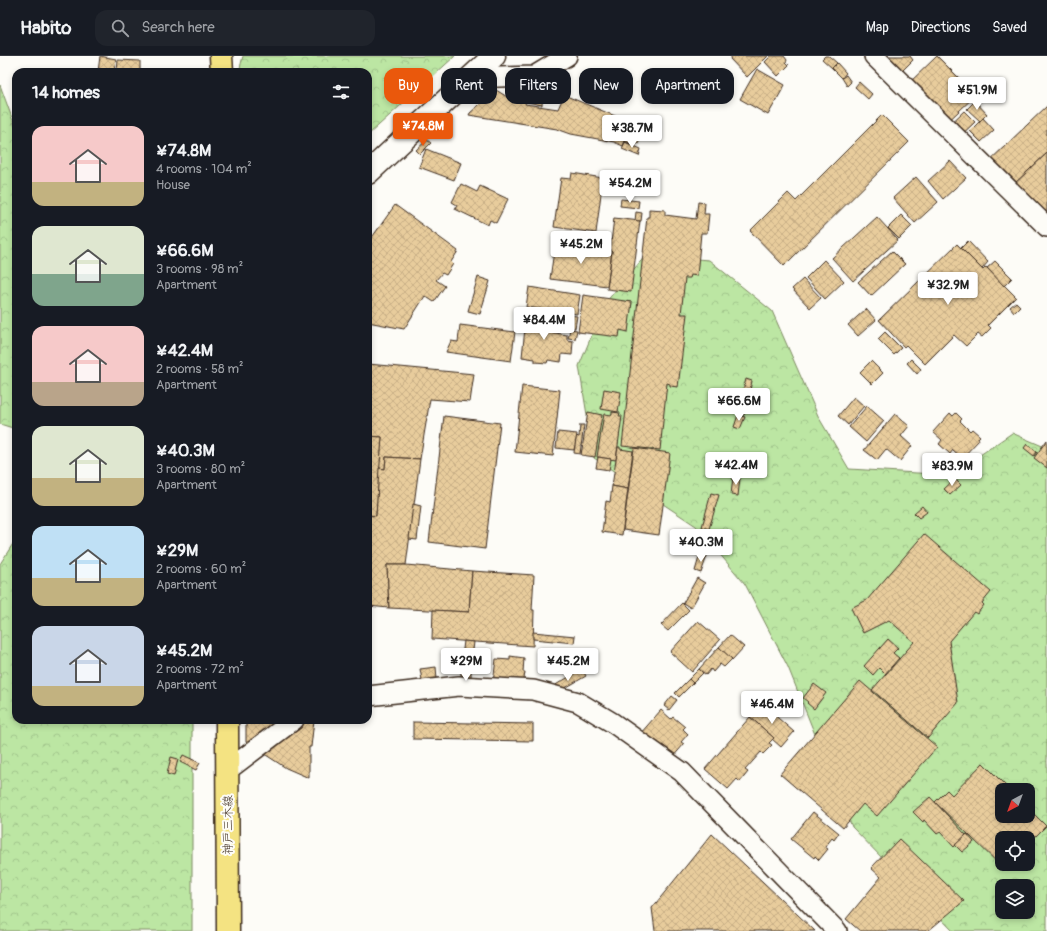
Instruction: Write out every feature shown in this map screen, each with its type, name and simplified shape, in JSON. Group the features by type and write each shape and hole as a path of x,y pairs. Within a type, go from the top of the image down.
{"main road":[{"path":"221,56 222,68"},
{"name":"神戸三木線","path":"227,724 228,931"}],"street":[{"path":"481,68 494,56"},
{"path":"497,77 534,76 567,56"},
{"path":"874,56 1047,227"},
{"path":"372,169 443,104"},
{"path":"372,696 459,686 533,690 578,702 613,722 682,772 837,931"},
{"path":"228,770 289,724"}],"green space":[{"path":"243,56 455,56 433,76 433,68 384,68 384,104 402,104 372,131 372,68 240,68"},
{"path":"0,85 12,118 12,428 0,424"},
{"path":"646,255 709,260 772,311 819,418 849,469 951,475 1012,433 1047,448 1047,931 953,931 852,827 788,667 745,584 696,526 594,458 579,366 605,303"},
{"path":"12,545 12,724 192,724 192,931 0,931 0,564"}],"building":[{"path":"100,56 116,59 115,68 98,68"},
{"path":"732,56 768,56 747,77 730,59"},
{"path":"771,56 784,56 789,65 778,76 765,62"},
{"path":"825,56 829,56 837,63 832,68 822,59"},
{"path":"872,56 910,56 913,60 894,79"},
{"path":"937,56 976,95 942,127 906,86"},
{"path":"118,60 140,61 140,68 117,68"},
{"path":"837,63 846,73 842,78 832,68"},
{"path":"757,69 785,85 768,115 740,99"},
{"path":"846,75 851,82 847,86 842,78"},
{"path":"859,82 872,94 868,99 855,87"},
{"path":"497,91 505,96 505,104 525,104 558,109 560,104 571,104 571,98 579,101 579,104 586,104 632,123 623,146 614,142 571,134 557,129 469,115 480,104 497,104"},
{"path":"975,101 987,114 980,121 967,109"},
{"path":"1047,106 1047,153 1010,188 986,164"},
{"path":"964,111 975,122 955,141 944,130"},
{"path":"882,115 909,142 784,266 750,231 788,193 796,201"},
{"path":"983,118 994,130 981,142 970,131"},
{"path":"630,127 643,132 638,144 633,142 632,144 624,141"},
{"path":"427,140 431,143 420,154 416,150"},
{"path":"625,142 641,149 639,156 622,149"},
{"path":"426,149 461,163 454,180 419,167"},
{"path":"1047,153 1047,227 1010,188"},
{"path":"950,161 966,178 943,199 928,181"},
{"path":"572,173 603,178 596,233 554,227 561,178 571,179"},
{"path":"916,177 938,202 915,223 893,198"},
{"path":"461,184 477,192 480,186 508,199 496,223 490,220 488,225 455,209 457,205 452,202"},
{"path":"621,199 639,201 638,208 620,206"},
{"path":"698,202 705,203 704,214 709,214 707,233 701,233 697,276 691,275 690,278 685,278 681,314 687,314 678,387 670,386 670,384 667,383 660,450 622,446 649,209 665,210 665,215 696,219"},
{"path":"395,205 458,251 451,262 453,264 446,275 442,273 436,280 445,286 434,302 425,296 404,329 372,323 372,237"},
{"path":"636,212 642,213 641,221 635,221"},
{"path":"901,215 912,226 899,239 888,228"},
{"path":"877,217 898,240 853,281 832,258"},
{"path":"614,218 640,221 631,292 607,289 612,251 610,251"},
{"path":"968,241 988,262 982,269 961,248"},
{"path":"555,244 612,251 607,286 550,279"},
{"path":"957,244 983,270 986,267 1016,297 988,325 991,328 982,337 978,334 966,346 954,335 925,364 906,345 904,347 879,320"},
{"path":"892,251 905,264 871,296 858,282"},
{"path":"824,260 844,281 825,299 806,278"},
{"path":"995,261 1012,278 1004,286 987,268"},
{"path":"478,277 490,281 480,314 468,311"},
{"path":"803,279 821,298 810,308 792,289"},
{"path":"529,287 580,295 577,314 526,307"},
{"path":"583,295 632,302 628,332 620,330 619,337 578,332"},
{"path":"1016,302 1020,306 1014,312 1010,307"},
{"path":"527,309 545,312 545,318 541,318 539,330 567,335 567,340 573,341 572,355 562,354 561,362 548,360 547,363 535,362 535,359 522,357"},
{"path":"866,309 876,320 858,336 848,325"},
{"path":"567,315 577,316 575,328 565,327"},
{"path":"460,325 515,332 511,361 446,352 451,341 458,342"},
{"path":"570,329 577,330 575,339 568,338"},
{"path":"885,332 901,348 894,355 878,339"},
{"path":"911,359 921,369 917,374 907,363"},
{"path":"871,361 883,373 872,384 860,372"},
{"path":"372,364 474,374 470,402 430,399 420,459 386,457 385,469 379,468 382,437 372,436"},
{"path":"746,379 752,381 744,415 737,414"},
{"path":"522,386 560,390 553,456 515,452"},
{"path":"604,389 621,392 618,412 601,409"},
{"path":"854,397 864,406 848,425 838,416"},
{"path":"867,406 884,421 866,442 849,427"},
{"path":"588,412 602,415 595,457 581,455"},
{"path":"612,412 620,413 619,416 622,416 616,460 597,457 604,414 612,415"},
{"path":"950,413 953,416 956,413 962,419 960,421 970,431 972,429 980,436 978,438 979,440 962,458 953,450 950,454 939,444 942,440 933,432"},
{"path":"895,414 909,426 901,436 912,446 900,461 886,449 877,460 864,450"},
{"path":"738,415 745,417 740,429 734,427"},
{"path":"444,416 500,423 485,549 429,542"},
{"path":"580,425 584,425 580,454 574,453 576,436 579,437"},
{"path":"558,432 577,434 574,450 556,448"},
{"path":"372,436 382,437 376,516 372,516"},
{"path":"1047,440 1047,468 1034,458"},
{"path":"1027,444 1037,452 1034,456 1024,448"},
{"path":"618,447 620,447 620,449 633,451 628,489 612,486"},
{"path":"634,448 670,453 659,535 623,530"},
{"path":"386,457 420,459 406,565 387,565 389,608 372,606 372,516 376,516 379,468 385,469"},
{"path":"598,457 611,459 609,470 596,468"},
{"path":"733,477 740,478 738,496 731,495"},
{"path":"955,479 961,485 950,495 944,489"},
{"path":"612,486 628,489 622,535 602,532 606,501 610,502"},
{"path":"711,493 719,495 709,529 702,527"},
{"path":"413,504 421,506 417,540 409,539"},
{"path":"922,506 927,512 919,518 914,513"},
{"path":"924,534 991,592 982,603 984,605 977,614 974,612 949,641 958,703 928,738 872,690 914,642 889,620 863,633 851,608 867,600"},
{"path":"700,554 707,556 701,573 695,571"},
{"path":"387,565 406,565 472,571 469,612 389,608"},
{"path":"472,571 534,575 532,610 534,610 533,646 432,639 433,610 469,612"},
{"path":"697,578 705,583 691,608 683,603"},
{"path":"682,603 689,610 668,631 661,625"},
{"path":"698,621 720,640 692,672 670,652"},
{"path":"533,632 575,636 574,643 533,639"},
{"path":"730,635 744,647 732,660 719,647"},
{"path":"888,639 898,648 893,653 899,658 885,674 879,668 873,675 864,666"},
{"path":"464,641 474,642 471,666 461,665"},
{"path":"719,647 732,659 724,667 720,664 713,672 711,669 706,675 699,669"},
{"path":"510,656 524,658 523,672 525,672 523,686 493,683 496,659 510,660"},
{"path":"575,659 578,664 569,669 567,664"},
{"path":"436,667 437,679 422,680 420,669"},
{"path":"461,667 471,667 471,696 461,696"},
{"path":"582,669 586,676 553,695 549,689"},
{"path":"699,669 703,673 693,683 689,679"},
{"path":"689,679 693,683 679,697 675,693"},
{"path":"860,681 937,747 877,816 863,804 843,828 780,774"},
{"path":"814,684 826,693 814,709 803,698"},
{"path":"672,696 677,700 669,710 664,706"},
{"path":"762,704 794,732 781,747 772,739 774,738 750,717"},
{"path":"661,710 671,719 673,717 685,727 683,729 688,734 681,742 684,744 672,758 640,734"},
{"path":"750,717 774,738 769,743 772,745 763,754 761,752 745,770 748,772 740,782 737,779 728,789 705,769"},
{"path":"413,722 533,724 533,741 413,739"},
{"path":"246,724 314,724 311,747 309,747 309,778 286,768 246,742"},
{"path":"183,755 200,763 196,770 180,762"},
{"path":"171,757 178,759 174,776 167,774"},
{"path":"983,763 1003,783 995,783 995,823 1035,823 1035,815 1046,826 1035,837 1035,831 995,831 995,860 935,802 947,790 952,795"},
{"path":"930,797 966,835 954,847 940,832 937,834 924,820 923,822 913,812"},
{"path":"813,812 839,833 834,840 832,838 825,847 828,849 819,860 815,856 814,858 791,839"},
{"path":"712,834 815,931 655,931 652,908"},
{"path":"967,834 974,842 962,852 955,845"},
{"path":"899,839 964,901 928,931 860,931 846,919 881,877 871,868"}]}
